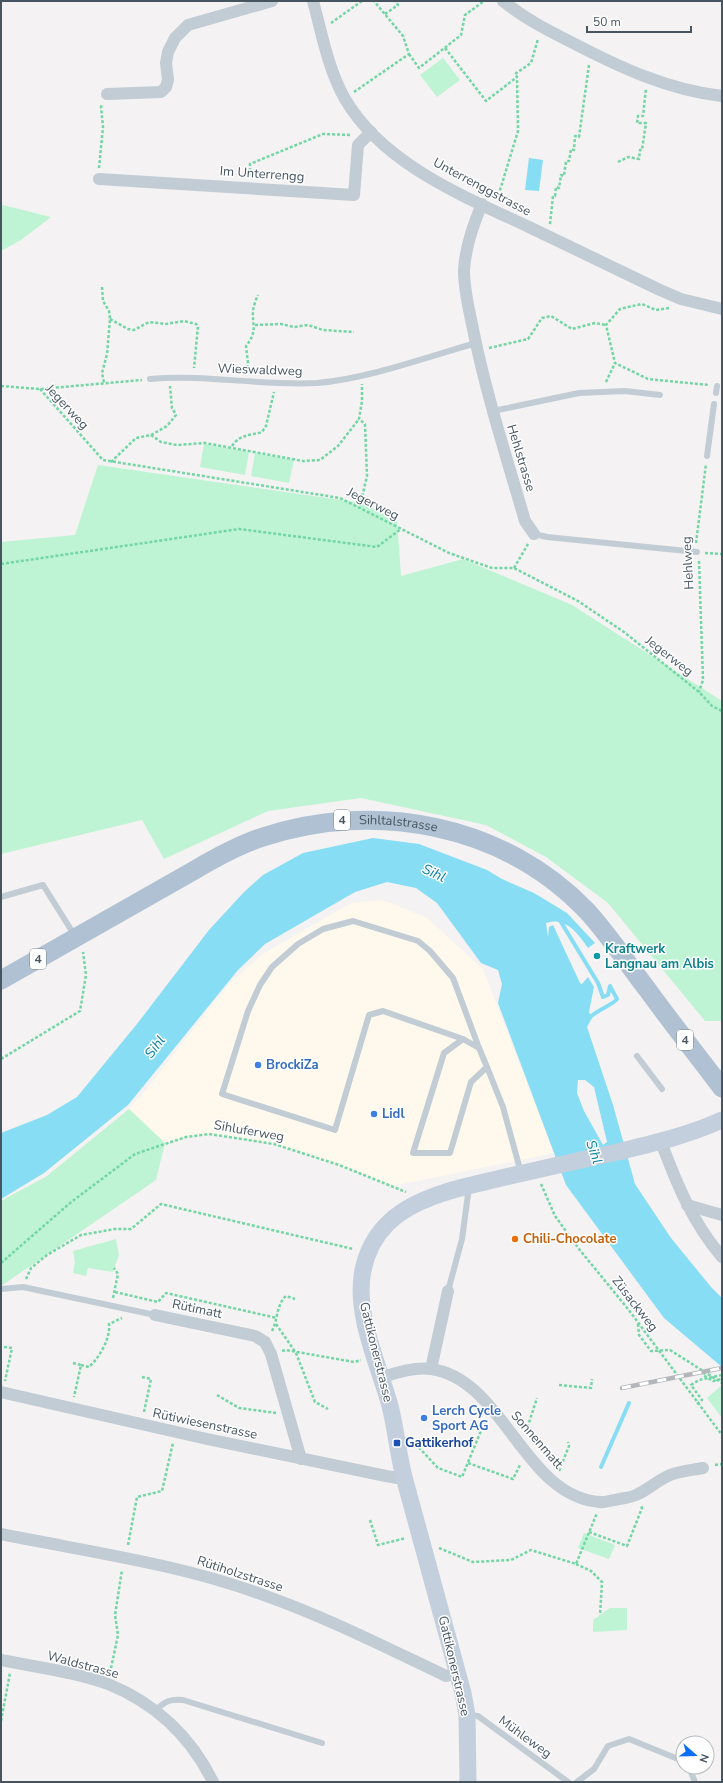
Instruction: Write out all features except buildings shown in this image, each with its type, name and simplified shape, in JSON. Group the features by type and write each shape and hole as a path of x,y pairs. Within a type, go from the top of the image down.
{"main road":[{"name":"Sihltalstrasse","path":"1,980 79,943 223,854 264,837 302,826 357,819 397,821 434,827 464,835 507,853 543,875 575,900 608,937 722,1088"},
{"name":"Gattikonerstrasse","path":"468,1782 467,1715 458,1673 404,1476 390,1406 380,1378 364,1312 361,1292 363,1271 368,1253 376,1236 389,1222 418,1203 431,1197 469,1186 521,1174 541,1175 644,1145 662,1142 722,1120"}],"street":[{"path":"107,94 161,92 166,87 168,80 166,62 168,52 175,38 188,25 272,1"},
{"name":"Unterrenggstrasse","path":"313,1 331,69 345,98 371,132 394,153 415,167 482,204 660,290 681,298 722,309"},
{"path":"503,1 519,14 544,28 594,54 650,79 685,90 722,96"},
{"path":"361,142 371,132"},
{"name":"Im Unterrengg","path":"99,179 354,194 358,145 361,142"},
{"name":"Hehlstrasse","path":"482,204 472,231 464,270 465,290 493,411 525,521 534,534"},
{"path":"662,1142 687,1205 706,1238 722,1257"},
{"path":"687,1205 722,1215"},
{"path":"431,1370 448,1291"},
{"name":"Rütimatt","path":"155,1315 255,1336 265,1342"},
{"path":"265,1342 271,1354 301,1459"},
{"name":"Sonnenmatt","path":"380,1378 401,1372 431,1370 453,1376 465,1382 488,1403 520,1447 554,1482 578,1497 601,1502 635,1496 670,1475 703,1468"},
{"name":"Rütiwiesenstrasse","path":"3,1387 301,1459 397,1478 404,1476"},
{"name":"Rütiholzstrasse","path":"1,1534 185,1572 265,1595 349,1630 446,1676 458,1673"},
{"name":"Waldstrasse","path":"7,1661 107,1684 133,1696 156,1710 172,1724 190,1744 213,1782"}],"lane":[{"name":"Wieswaldweg","path":"150,379 170,378 276,384 319,382 360,376 477,347"},
{"path":"493,411 580,393 625,391 660,395"},
{"path":"707,456 714,404"},
{"path":"534,534 547,537 697,552"},
{"path":"1,897 43,885 79,943"},
{"path":"479,1048 462,1039 383,1011 369,1015 335,1130 222,1094 248,1011 260,985 272,967 298,944 323,929 353,921 418,941 453,978 503,1108 521,1174"},
{"path":"462,1039 444,1053 414,1153 450,1152 472,1082 487,1067"},
{"path":"637,1056 662,1089"},
{"path":"448,1291 462,1239 469,1186"},
{"name":"Rütimatt","path":"1,1289 23,1287 111,1307 155,1315"},
{"path":"156,1710 164,1702 173,1699 183,1700 322,1743"},
{"name":"Mühleweg","path":"467,1715 478,1716 568,1782"},
{"path":"577,1782 594,1768 608,1746 629,1739 675,1758"}],"path":[{"path":"321,30 362,1"},
{"path":"374,1 403,36 409,54 419,68 461,35 465,15 484,1"},
{"path":"385,14 398,5 395,1"},
{"path":"494,210 518,131 517,77 515,74 531,63 536,43 544,28"},
{"path":"445,48 486,102 517,77"},
{"path":"345,98 409,54"},
{"path":"549,237 553,196 555,196 556,187 559,188 561,175 564,176 566,161 569,161 571,149 574,150 575,136 579,137 589,65 594,54"},
{"path":"618,162 628,157 639,159 640,150 642,150 646,123 637,122 638,116 643,116 646,89 650,79"},
{"path":"99,179 99,160 103,127 101,107 107,94"},
{"path":"249,187 250,164 308,140 329,134 352,134 361,142"},
{"path":"102,287 103,301 109,311 110,319 107,354 102,373 104,383"},
{"path":"245,382 248,363 246,346 252,338 255,325 253,310 258,295"},
{"path":"606,325 620,309 642,304 656,310"},
{"path":"477,347 528,339 542,318 552,316 572,329 595,323 606,325"},
{"path":"110,319 128,329 134,330 149,322 166,324 184,321 196,324 198,326 193,379"},
{"path":"255,325 281,324 294,327 308,325 323,330 354,332"},
{"path":"601,391 615,363 606,325"},
{"path":"615,363 648,379 716,389"},
{"path":"151,436 162,442 177,445 205,442 232,446 303,461 320,460 338,446 359,419 362,401 360,376"},
{"path":"111,462 136,438 151,436 167,426 176,415 172,408 170,378"},
{"path":"40,389 150,379"},
{"path":"232,446 236,440 244,435 262,432 266,426 276,384"},
{"name":"Jegerweg","path":"1,386 40,389 103,460 340,498 360,506 401,529 449,552 492,568 514,568 578,601 601,616 699,692"},
{"path":"359,419 365,424 367,476 360,506"},
{"name":"Hehlweg","path":"699,692 704,680 699,562 696,543 707,456"},
{"path":"1,564 239,529 377,547 401,529"},
{"path":"514,568 534,534"},
{"path":"697,552 722,554"},
{"path":"699,692 712,706 722,711"},
{"path":"1,1059 80,1011 86,975 79,943"},
{"name":"Sihluferweg","path":"1,1263 70,1203 135,1154 186,1137 209,1134 274,1144 339,1165 407,1192"},
{"name":"Züsackweg","path":"541,1175 555,1216 645,1332 696,1403 722,1435"},
{"path":"23,1287 31,1268 47,1255 81,1235 115,1228 131,1229 161,1204 356,1250"},
{"path":"111,1307 118,1274 114,1268"},
{"path":"115,1292 158,1302 166,1293 277,1318"},
{"path":"265,1342 276,1324 280,1301 286,1296 295,1299"},
{"path":"73,1363 89,1367 97,1360 110,1331 109,1324 126,1316 128,1310"},
{"path":"638,1323 639,1335 652,1352 670,1350 722,1383"},
{"path":"276,1324 296,1353 314,1402 328,1408"},
{"path":"3,1387 12,1348 4,1347"},
{"path":"271,1354 286,1350 296,1353 354,1362 364,1359"},
{"path":"74,1397 81,1365"},
{"path":"704,1372 703,1376 713,1381 722,1379"},
{"path":"696,1403 702,1400 691,1385 699,1380 722,1374"},
{"path":"142,1376 151,1379 144,1412"},
{"path":"559,1386 591,1388 592,1379"},
{"path":"217,1395 239,1408 288,1414"},
{"path":"520,1447 537,1398"},
{"path":"407,1440 410,1438 438,1468 462,1478 483,1427"},
{"path":"554,1482 569,1446 568,1442"},
{"path":"127,1548 137,1497 162,1491 172,1445"},
{"path":"468,1463 513,1479 522,1461"},
{"path":"589,1532 627,1546 642,1508 640,1504"},
{"path":"576,1564 598,1510"},
{"path":"370,1520 378,1545 410,1537"},
{"path":"433,1548 438,1547 473,1562 511,1560 531,1550 576,1564 591,1571 602,1582 600,1615"},
{"path":"109,1676 118,1635 114,1615 122,1571"},
{"path":"1,1721 7,1661"}],"shaded area":[{"path":"383,900 427,918 483,969 554,1153 393,1186 339,1165 274,1144 244,1138 209,1134 186,1137 165,1143 129,1109 146,1090 226,987 261,955 351,903"}],"green space":[{"path":"443,58 460,80 437,97 420,75"},
{"path":"1,205 51,217 21,240 1,251"},
{"path":"204,444 249,452 245,475 200,467"},
{"path":"255,453 294,460 289,483 251,476"},
{"path":"98,465 362,503 397,520 401,576 463,559 572,605 722,701 722,1021 705,1021 608,903 546,857 486,825 361,798 268,811 164,859 142,820 1,854 1,542 75,535"},
{"path":"129,1109 165,1143 156,1180 1,1286 1,1201 47,1176"},
{"path":"116,1239 119,1255 113,1272 88,1268 86,1276 73,1273 75,1262 73,1251"},
{"path":"722,1385 722,1418 707,1398"},
{"path":"584,1533 615,1545 609,1559 578,1548"},
{"path":"610,1608 627,1608 627,1630 593,1632 593,1620"}],"water":[{"path":"529,158 543,160 539,191 525,190"},
{"name":"Sihl","path":"373,838 419,844 487,870 502,879 534,893 567,913 595,943 588,948 580,937 565,924 553,921 546,923 548,937 549,927 553,925 580,983 582,984 588,977 594,987 589,1012 592,1018 587,1027 613,1105 635,1184 671,1238 711,1287 722,1298 722,1367 664,1318 566,1185 498,1003 502,984 498,970 481,963 437,903 416,888 387,882 355,892 265,944 238,970 128,1105 44,1173 1,1199 1,1133 47,1115 77,1097 137,1024 209,930 244,892 263,875 303,853","holes":["578,1080 585,1080 594,1087 607,1142 603,1145 584,1111 577,1093"]}],"waterway":[{"path":"561,922 598,983 603,997 608,995 610,986 617,999 588,1019"},
{"path":"601,1467 629,1403"}],"railway":[{"path":"622,1388 722,1368"}],"place":[{"name":"Kraftwerk Langnau am Albis","path":"597,956"},
{"name":"BrockiZa","path":"258,1065"},
{"name":"Lidl","path":"374,1114"},
{"name":"Chili-Chocolate","path":"515,1239"},
{"name":"Lerch Cycle Sport AG","path":"424,1418"},
{"name":"Gattikerhof","path":"397,1443"}]}
